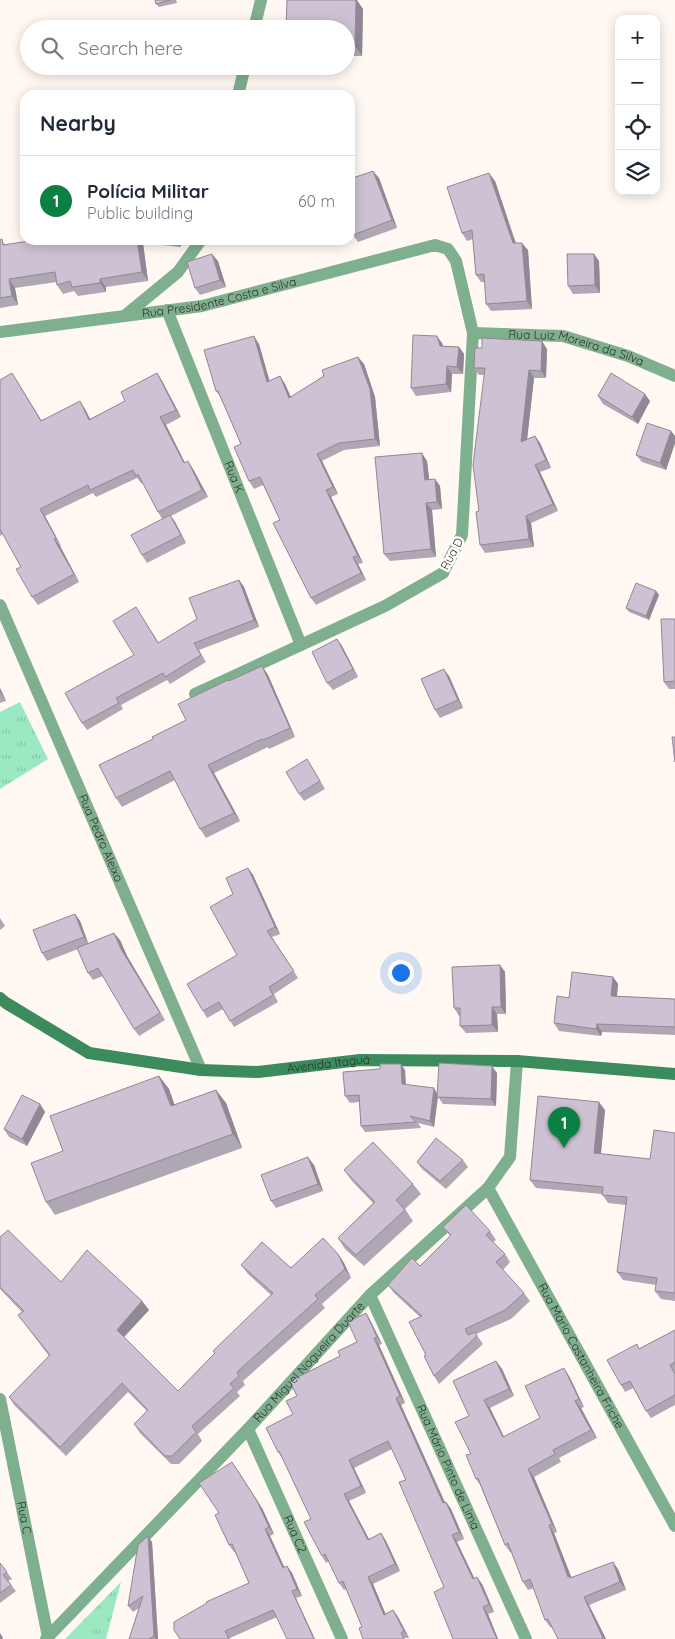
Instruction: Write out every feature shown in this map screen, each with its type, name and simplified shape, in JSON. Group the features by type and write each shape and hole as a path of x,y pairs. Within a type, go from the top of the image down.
{"street":[{"path":"256,20 262,0"},
{"path":"239,90 243,75"},
{"path":"127,314 178,272 197,245"},
{"name":"Rua Presidente Costa e Silva","path":"0,332 127,314 202,306 434,245"},
{"name":"Rua D","path":"195,694 385,606 443,573 462,535 474,332 456,261 448,249 434,245"},
{"name":"Rua K","path":"167,310 301,645"},
{"name":"Rua Luiz Moreira da Silva","path":"474,332 563,336 628,356 675,376"},
{"name":"Rua Pedro Aleixo","path":"0,605 201,1070"},
{"name":"Avenida Itaguá","path":"0,998 89,1053 201,1070 258,1072 360,1060 517,1061 675,1074"},
{"name":"Rua Miguel Nogueira Duarte","path":"47,1638 248,1429 370,1295 488,1188 510,1157 517,1061"},
{"name":"Rua Mário Castanheira Friche","path":"488,1188 675,1526"},
{"name":"Rua Mário Pinto de Lima","path":"370,1295 526,1639"},
{"name":"Rua C","path":"0,1399 47,1638"},
{"name":"Rua C2","path":"248,1429 342,1639"}],"green space":[{"path":"20,702 48,759 0,789 0,712"},
{"path":"121,1582 106,1639 65,1639"}],"building":[{"path":"155,0 170,0 156,4"},
{"path":"287,0 356,0 355,46 355,20 286,20"},
{"path":"373,171 392,220 355,234 355,177"},
{"path":"489,173 513,243 522,243 527,301 486,304 484,274 476,275 472,230 462,233 447,187"},
{"path":"2,239 3,245 20,242 20,245 138,245 142,272 100,279 100,283 72,287 70,281 57,285 55,272 9,279 12,296 0,298 0,240"},
{"path":"212,254 220,280 195,288 187,262"},
{"path":"567,254 594,254 595,285 568,286"},
{"path":"413,335 437,336 440,346 459,347 457,367 447,366 446,384 411,388"},
{"path":"254,336 267,382 280,376 289,398 324,376 322,370 358,357 370,389 375,439 339,443 317,454 333,487 326,490 358,556 353,557 361,573 311,598 273,523 280,520 260,477 249,481 234,447 241,444 218,391 216,391 204,350"},
{"path":"482,338 542,341 541,371 529,370 521,442 535,436 546,460 535,465 553,504 526,516 529,539 480,545 476,512 479,511 473,465 485,368 474,368 475,348 482,348"},
{"path":"12,373 41,421 80,401 89,420 125,401 121,392 157,373 176,410 160,417 184,463 188,461 202,490 158,512 138,474 136,476 133,470 90,490 88,485 40,509 74,574 32,597 16,569 21,567 0,529 0,380"},
{"path":"611,373 645,394 632,417 598,396"},
{"path":"647,423 671,431 660,463 636,455"},
{"path":"422,453 425,480 435,479 437,502 426,503 431,549 384,554 375,457"},
{"path":"170,515 181,535 142,555 131,535"},
{"path":"239,580 254,620 194,643 201,655 165,677 163,673 116,698 119,703 82,723 65,693 134,655 113,621 136,607 158,643 197,619 189,598"},
{"path":"636,583 656,591 646,616 626,608"},
{"path":"661,619 675,619 675,681 664,682"},
{"path":"337,639 353,669 327,683 312,652"},
{"path":"262,666 290,728 208,765 234,813 200,829 170,771 116,798 99,765 153,739 152,737 186,720 178,704"},
{"path":"444,669 458,700 435,710 421,679"},
{"path":"672,737 675,737 675,762"},
{"path":"307,759 320,781 299,794 286,772"},
{"path":"248,868 275,927 267,931 294,971 269,987 273,995 230,1021 219,1002 203,1011 187,984 237,955 210,907 233,894 226,878"},
{"path":"75,914 84,937 42,953 33,930"},
{"path":"114,933 121,949 160,1013 134,1029 98,968 88,973 77,948"},
{"path":"500,965 501,1007 492,1007 492,1025 460,1026 460,1008 454,1008 452,967"},
{"path":"572,972 613,977 611,996 675,999 675,1027 597,1024 596,1029 554,1023 557,996 569,998"},
{"path":"439,1063 492,1066 491,1099 437,1097"},
{"path":"380,1064 401,1064 402,1084 434,1088 430,1121 410,1116 416,1122 361,1126 359,1095 345,1096 343,1072 380,1069"},
{"path":"159,1076 171,1106 216,1090 233,1134 46,1202 31,1163 63,1151 50,1116"},
{"path":"22,1095 40,1104 22,1139 4,1129"},
{"path":"538,1096 599,1102 594,1153 650,1159 654,1130 675,1133 675,1293 655,1291 657,1278 617,1272 627,1197 602,1195 603,1187 530,1180"},
{"path":"436,1138 463,1160 440,1181 417,1162"},
{"path":"373,1142 413,1184 396,1200 405,1210 356,1255 338,1238 375,1202 344,1170"},
{"path":"308,1157 318,1184 271,1201 261,1175"},
{"path":"466,1205 490,1231 486,1235 505,1254 496,1262 524,1293 505,1310 465,1329 468,1335 475,1332 477,1336 434,1376 424,1356 426,1355 409,1322 422,1316 388,1285 412,1258 420,1266 451,1235 443,1227"},
{"path":"8,1230 61,1282 87,1250 142,1301 117,1330 178,1391 215,1353 213,1351 273,1293 241,1265 262,1242 291,1268 323,1238 338,1254 345,1269 315,1295 318,1299 237,1372 239,1376 230,1384 234,1388 192,1426 196,1432 172,1456 165,1456 134,1424 148,1410 122,1383 60,1447 9,1397 50,1355 18,1315 24,1311 0,1287 0,1237"},
{"path":"366,1313 377,1337 374,1338 400,1396 396,1398 443,1503 446,1502 459,1532 452,1535 473,1579 477,1577 489,1604 483,1607 497,1639 453,1639 434,1592 444,1587 399,1482 406,1480 388,1441 349,1460 361,1486 344,1494 368,1540 381,1533 395,1564 368,1577 384,1615 393,1610 404,1631 401,1633 404,1639 363,1639 359,1628 362,1627 343,1581 339,1583 325,1554 322,1556 304,1522 311,1519 266,1428 293,1414 286,1401 297,1396 290,1382 292,1380 340,1356 338,1351 357,1342 348,1322"},
{"path":"675,1330 675,1362 670,1365 675,1374 675,1395 646,1411 630,1381 621,1385 607,1360 637,1344 639,1349"},
{"path":"496,1361 509,1389 484,1400 503,1437 540,1418 525,1386 564,1368 579,1399 575,1401 591,1430 553,1450 555,1454 528,1469 552,1524 549,1525 568,1577 570,1576 570,1578 613,1562 620,1582 584,1597 603,1638 601,1639 558,1639 548,1619 545,1620 530,1579 523,1582 508,1543 505,1545 478,1478 476,1479 466,1455 471,1454 455,1422 469,1416 453,1381"},
{"path":"232,1462 257,1501 269,1527 265,1529 283,1568 287,1566 297,1589 292,1591 314,1639 287,1639 273,1610 225,1631 229,1639 180,1639 174,1630 174,1622 206,1602 249,1583 232,1544 229,1545 215,1515 219,1513 199,1483"},
{"path":"148,1536 154,1636 149,1639 129,1639 143,1596 128,1606 138,1545"},
{"path":"0,1563 7,1572 3,1575 11,1585 0,1593"}],"place":[{"name":"Polícia Militar","path":"564,1148"}]}
